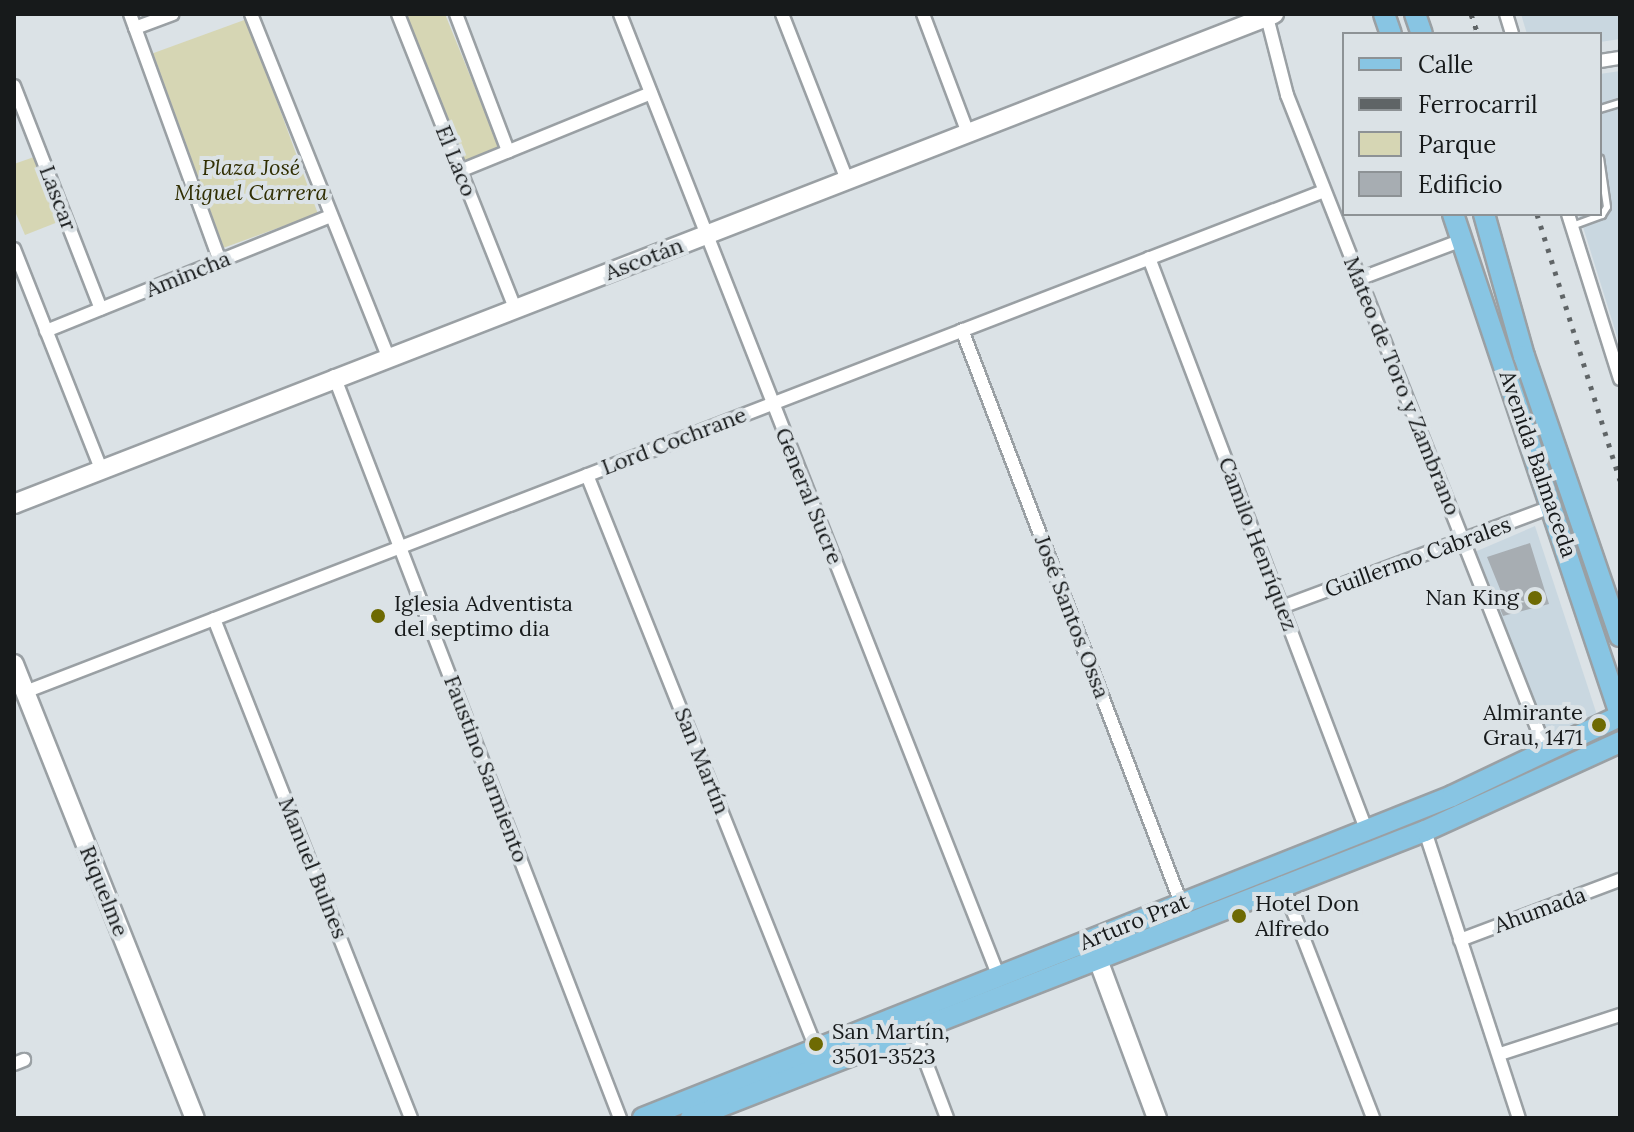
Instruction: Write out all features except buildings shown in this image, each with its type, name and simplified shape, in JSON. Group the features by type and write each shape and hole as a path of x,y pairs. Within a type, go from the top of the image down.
{"main road":[{"name":"Avenida Balmaceda","path":"1454,216 1554,506 1620,715"},
{"name":"Avenida Balmaceda","path":"1485,216 1524,356 1620,636"},
{"name":"Arturo Prat","path":"643,1118 1366,829 1547,753 1620,715"},
{"name":"Arturo Prat","path":"691,1118 1282,883 1425,831 1620,742"}],"street":[{"path":"130,14 220,261"},
{"path":"135,28 173,14"},
{"path":"251,14 388,357"},
{"name":"El Laco","path":"398,14 515,308"},
{"path":"456,14 508,151"},
{"name":"General Sucre","path":"620,14 999,977"},
{"path":"782,14 847,180"},
{"path":"923,14 968,133"},
{"name":"Ascotán","path":"14,504 334,376 1270,15"},
{"name":"Mateo de Toro y Zambrano","path":"1270,15 1287,95 1547,753"},
{"name":"Lascar","path":"14,86 101,309"},
{"path":"460,171 651,93"},
{"name":"Lord Cochrane","path":"25,692 1324,191"},
{"name":"Amincha","path":"46,331 330,216"},
{"path":"1570,220 1620,379"},
{"path":"1359,279 1462,240"},
{"path":"14,249 101,469"},
{"name":"Camilo Henríquez","path":"1149,258 1366,829"},
{"name":"José Santos Ossa","path":"962,330 1181,903"},
{"name":"Faustino Sarmiento","path":"334,376 620,1118"},
{"name":"San Martín","path":"587,475 816,1048"},
{"name":"Guillermo Cabrales","path":"1282,607 1554,506"},
{"name":"Manuel Bulnes","path":"214,619 411,1118"},
{"name":"Riquelme","path":"14,664 195,1118"},
{"path":"1425,831 1519,1118"},
{"name":"Ahumada","path":"1460,940 1620,880"},
{"path":"1282,883 1373,1118"},
{"path":"1097,957 1157,1118"},
{"path":"1500,1054 1620,1015"},
{"path":"914,1031 947,1118"}],"lane":[{"path":"1602,172 1607,207 1602,215"},
{"path":"1570,220 1596,216"}],"shaded area":[{"path":"1521,14 1620,14 1620,39 1602,42 1602,32 1526,32"},
{"path":"1620,71 1620,346 1580,216 1602,216 1602,74"},
{"path":"1535,526 1597,715 1551,738 1470,554"}],"green space":[{"path":"406,14 445,14 499,147 463,162"},
{"name":"Plaza José Miguel Carrera","path":"247,19 318,214 224,248 153,53"},
{"path":"34,157 58,222 25,235 14,209 14,164"}],"railway":[{"path":"1471,14 1477,32"},
{"path":"1538,216 1620,480"}],"place":[{"name":"Nan King","path":"1535,598"},
{"name":"Iglesia Adventista del septimo dia","path":"378,616"},
{"name":"Almirante Grau, 1471","path":"1599,725"},
{"name":"Hotel Don Alfredo","path":"1239,916"},
{"name":"San Martín, 3501-3523","path":"816,1044"}]}
